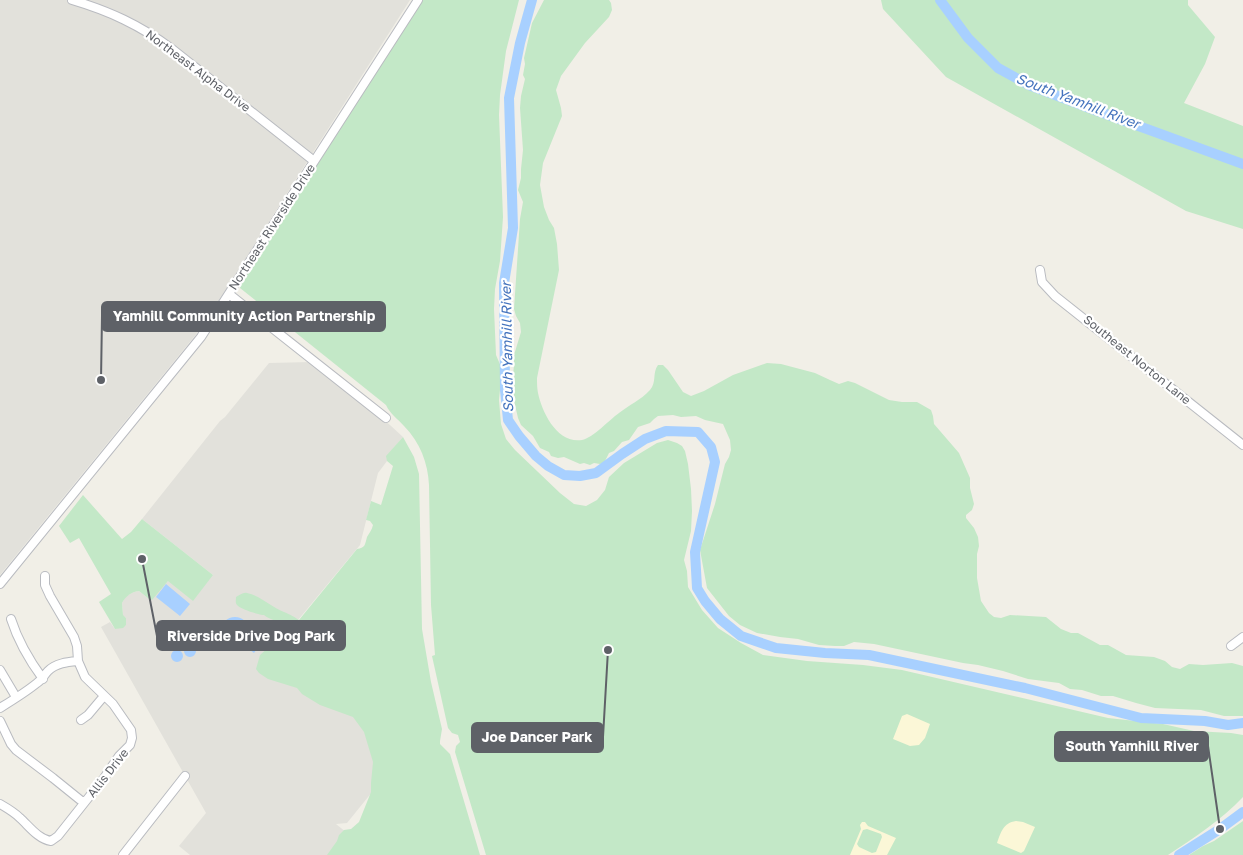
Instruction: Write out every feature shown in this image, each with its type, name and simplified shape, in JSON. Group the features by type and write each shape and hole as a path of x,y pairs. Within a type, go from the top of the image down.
{"street":[{"name":"Northeast Alpha Drive","path":"72,0 120,17 161,40 314,161"},
{"name":"Northeast Riverside Drive","path":"0,584 201,337 418,0"},
{"name":"Southeast Norton Lane","path":"1040,270 1042,282 1055,296 1243,445"},
{"path":"230,294 386,418"},
{"path":"0,708 42,679 47,672 58,665 78,661 74,637 50,596 45,576"},
{"path":"11,619 30,661 42,679"},
{"path":"1231,646 1243,637"},
{"name":"Allis Drive","path":"0,804 21,818 44,839 52,841 58,836 119,756 132,742 131,730 113,704 86,677 78,661"},
{"path":"0,670 16,697"},
{"path":"81,720 88,715 104,696"},
{"path":"0,721 16,750 84,803"},
{"path":"123,855 184,776"}],"shaded area":[{"path":"0,0 410,0 202,327 0,575"},
{"path":"311,362 403,437 387,456 387,461 378,473 360,545 298,620 367,718 381,781 347,823 336,824 352,837 338,855 190,855 179,846 206,813 101,627 110,622 115,629 126,625 122,603 126,596 134,592 139,591 149,599 168,581 213,575 142,519 269,363"}],"green space":[{"path":"422,0 519,0 506,51 500,95 503,217 494,309 496,355 502,369 499,400 501,424 506,439 515,450 560,493 574,504 586,506 597,500 605,490 609,477 624,463 657,443 668,440 682,446 688,464 692,511 691,531 684,560 688,587 702,610 718,628 763,655 902,670 1108,718 1163,724 1194,731 1243,735 1243,797 1216,821 1168,855 486,855 455,752 456,746 460,742 458,735 452,733 448,728 432,656 435,655 431,605 429,485 427,469 419,446 410,432 386,405 239,286"},
{"path":"544,0 609,0 612,10 609,17 585,43 561,76 556,90 562,116 543,163 540,185 544,207 554,228 559,270 537,378 537,387 543,409 558,432 573,440 582,440 591,436 650,390 658,365 663,365 683,392 691,396 733,375 767,363 781,364 815,373 839,384 848,381 855,383 889,400 917,402 931,410 934,424 959,453 970,478 970,488 974,504 966,518 978,537 977,578 981,601 989,613 994,617 1001,618 1010,615 1046,617 1061,629 1071,633 1078,633 1100,645 1108,645 1126,655 1154,657 1165,661 1172,667 1180,669 1189,664 1232,663 1243,666 1243,716 1224,716 1201,710 1155,708 1113,696 1101,696 1082,690 1070,689 1059,683 1028,679 978,665 874,644 854,642 844,646 819,645 798,639 757,633 740,625 729,616 707,588 700,550 715,504 725,464 731,450 730,440 723,424 696,416 658,416 650,423 638,427 629,440 622,442 614,451 609,453 604,463 600,464 580,464 564,457 551,456 549,452 540,448 533,436 521,425 512,392 514,387 514,355 521,332 520,323 514,309 520,219 523,202 518,190 523,150 520,108 525,79 523,75 524,58 532,23"},
{"path":"881,0 1188,0 1188,5 1215,37 1205,64 1184,103 1243,126 1243,229 1186,211 946,77 883,9"},
{"path":"403,437 414,457 419,474 422,629 431,682 442,729 440,744 450,754 480,855 327,855 339,835 344,830 351,829 359,822 371,792 373,762 364,732 353,717 320,705 302,694 297,688 268,679 259,673 256,669 260,655 279,638 282,625 264,615 242,608 236,602 236,597 247,593 299,620 357,549 364,546 373,525 370,521 366,520 371,501 381,505 393,466 387,461 386,456"},
{"path":"83,495 122,539 142,519 213,575 193,601 168,581 152,600 139,591 134,592 127,596 122,603 126,625 123,628 115,629 99,602 111,594 79,538 70,543 59,526"},
{"path":"1243,821 1243,855 1189,855 1214,841"}],"sand":[{"path":"907,714 930,724 925,738 919,745 910,746 893,739 902,716"},
{"path":"1016,821 1035,827 1024,851 1021,853 997,843 1005,826"},
{"path":"862,822 865,822 868,826 896,838 887,855 850,855 861,829 860,825","holes":["867,829 881,834 882,837 876,852 872,853 859,847 857,844 863,830"]}],"water":[{"path":"166,584 190,604 180,616 156,597"},
{"path":"235,617 245,621 249,631 245,641 235,645 225,641 221,631 225,621"},
{"path":"256,633 264,639 254,653 245,646"},
{"path":"188,645 192,645 196,651 192,657 188,657 184,653 184,649"},
{"path":"175,650 179,650 183,656 179,662 175,662 171,658 171,654"}],"waterway":[{"name":"South Yamhill River","path":"532,0 520,43 509,98 513,228 504,283 505,390 508,420 536,456 548,466 564,475 580,476 596,473 645,439 666,431 698,432 711,447 715,462 695,552 697,588 720,619 741,636 776,648 869,655 1025,688 1141,718 1205,721 1228,725 1243,723"},
{"name":"South Yamhill River","path":"940,0 968,38 998,68 1029,85 1243,164"},
{"name":"South Yamhill River","path":"1179,855 1243,812"}],"place":[{"name":"Yamhill Community Action Partnership","path":"101,380"},
{"name":"Riverside Drive Dog Park","path":"142,559"},
{"name":"Joe Dancer Park","path":"608,650"},
{"name":"South Yamhill River","path":"1220,829"}]}
